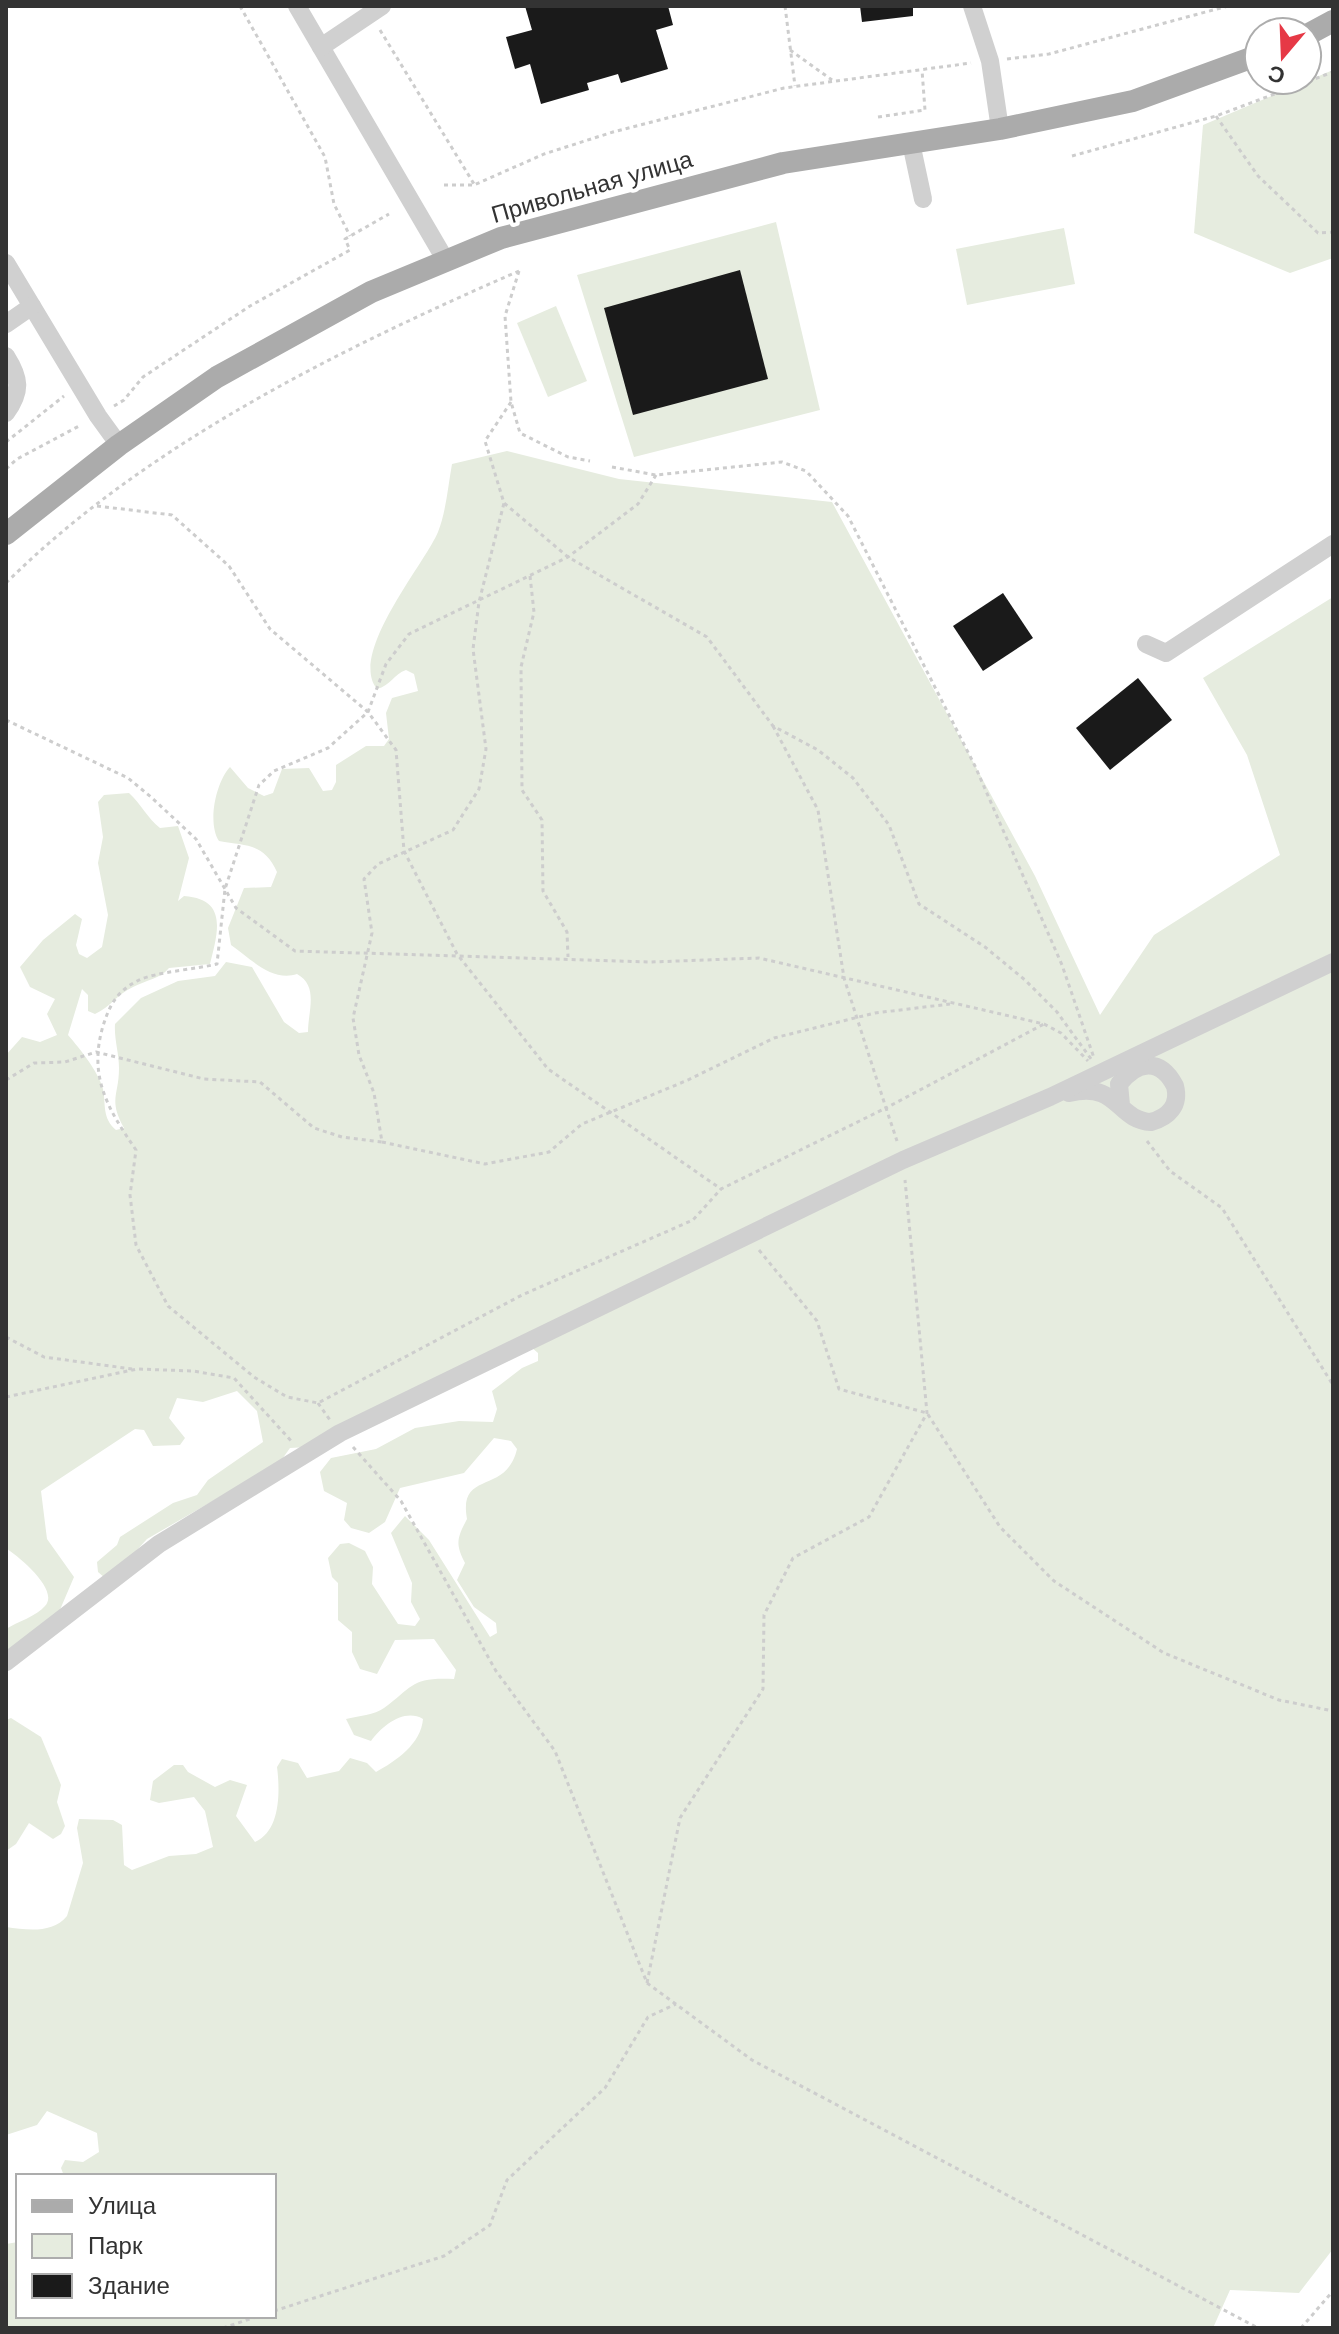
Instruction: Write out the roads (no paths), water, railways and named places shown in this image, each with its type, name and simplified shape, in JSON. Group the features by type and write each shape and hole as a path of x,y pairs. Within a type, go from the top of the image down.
{"main road":[{"name":"Привольная улица","path":"6,534 119,445 217,377 371,292 501,238 627,202 783,163 1000,129 1133,101 1243,61"}],"street":[{"path":"297,6 446,261"},
{"path":"972,6 990,61 1000,129"},
{"path":"321,47 376,10"},
{"path":"911,143 923,199"},
{"path":"6,263 119,445"},
{"path":"6,324 32,306"},
{"path":"6,356 20,377 18,390 6,413"},
{"path":"1146,644 1166,653 1332,539"},
{"path":"6,1662 159,1544 340,1433 749,1238 903,1160 1050,1097 1333,962"},
{"path":"1050,1097 1095,1091 1111,1096 1140,1121 1160,1119 1175,1107 1177,1094 1165,1064 1165,1043"},
{"path":"1121,1105 1119,1084 1133,1068 1146,1065 1162,1069 1170,1077"}]}
